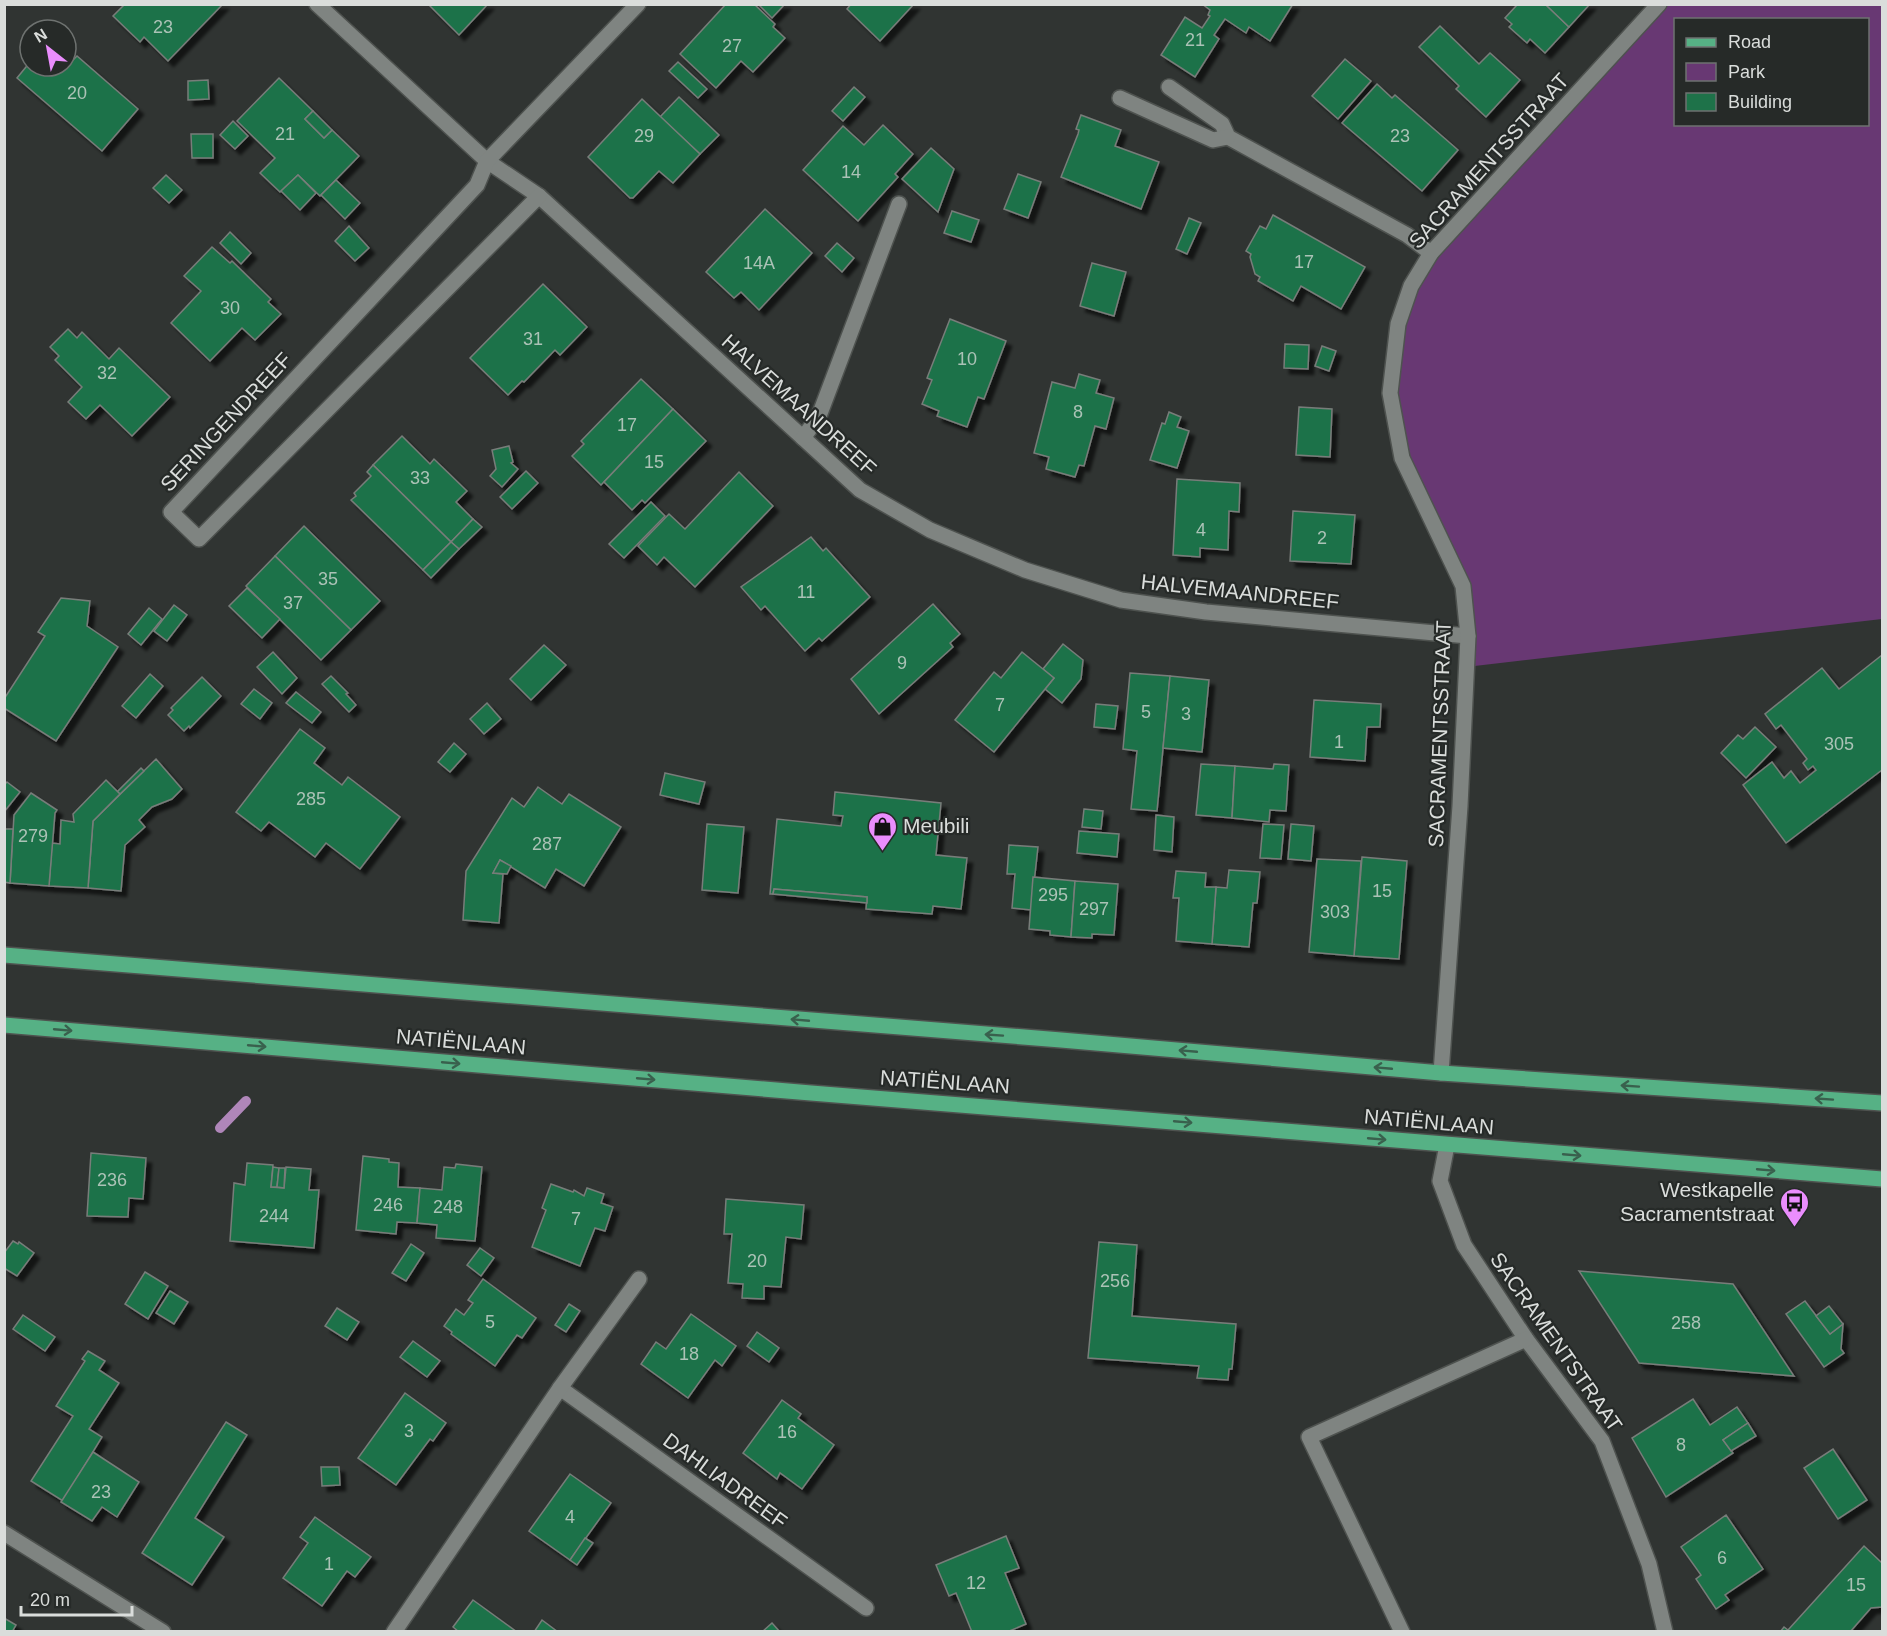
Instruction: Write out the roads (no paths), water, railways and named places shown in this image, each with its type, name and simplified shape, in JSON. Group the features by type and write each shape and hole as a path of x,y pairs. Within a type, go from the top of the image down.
{"main road":[{"path":"4,955 1441,1073 1882,1103"},
{"name":"NATIËNLAAN","path":"4,1025 811,1093 1882,1179"}],"street":[{"name":"HALVEMAANDREEF","path":"317,4 487,161 539,196 860,490 930,530 1025,570 1120,600 1206,612 1468,636"},
{"name":"SERINGENDREEF","path":"539,196 199,539 171,512 477,185 487,161 638,4"},
{"name":"SACRAMENTSSTRAAT","path":"1441,1073 1460,806 1468,636 1463,586 1402,458 1390,393 1398,324 1411,286 1431,253 1659,4"},
{"path":"1169,87 1222,124 1228,137 1407,234 1431,253"},
{"path":"1120,98 1213,140 1228,137"},
{"path":"803,438 819,416 899,204"},
{"name":"SACRAMENTSTRAAT","path":"1447,1145 1440,1181 1464,1245 1526,1339 1602,1441 1649,1564 1665,1632"},
{"path":"394,1632 560,1388 639,1279"},
{"path":"1402,1632 1309,1437 1526,1339"},
{"name":"DAHLIADREEF","path":"560,1388 866,1608"},
{"path":"4,1533 163,1632"}],"waterway":[{"path":"220,1128 246,1101"}],"place":[{"name":"Meubili","path":"882,852"},
{"name":"Westkapelle Sacramentstraat","path":"1795,1228"}]}
